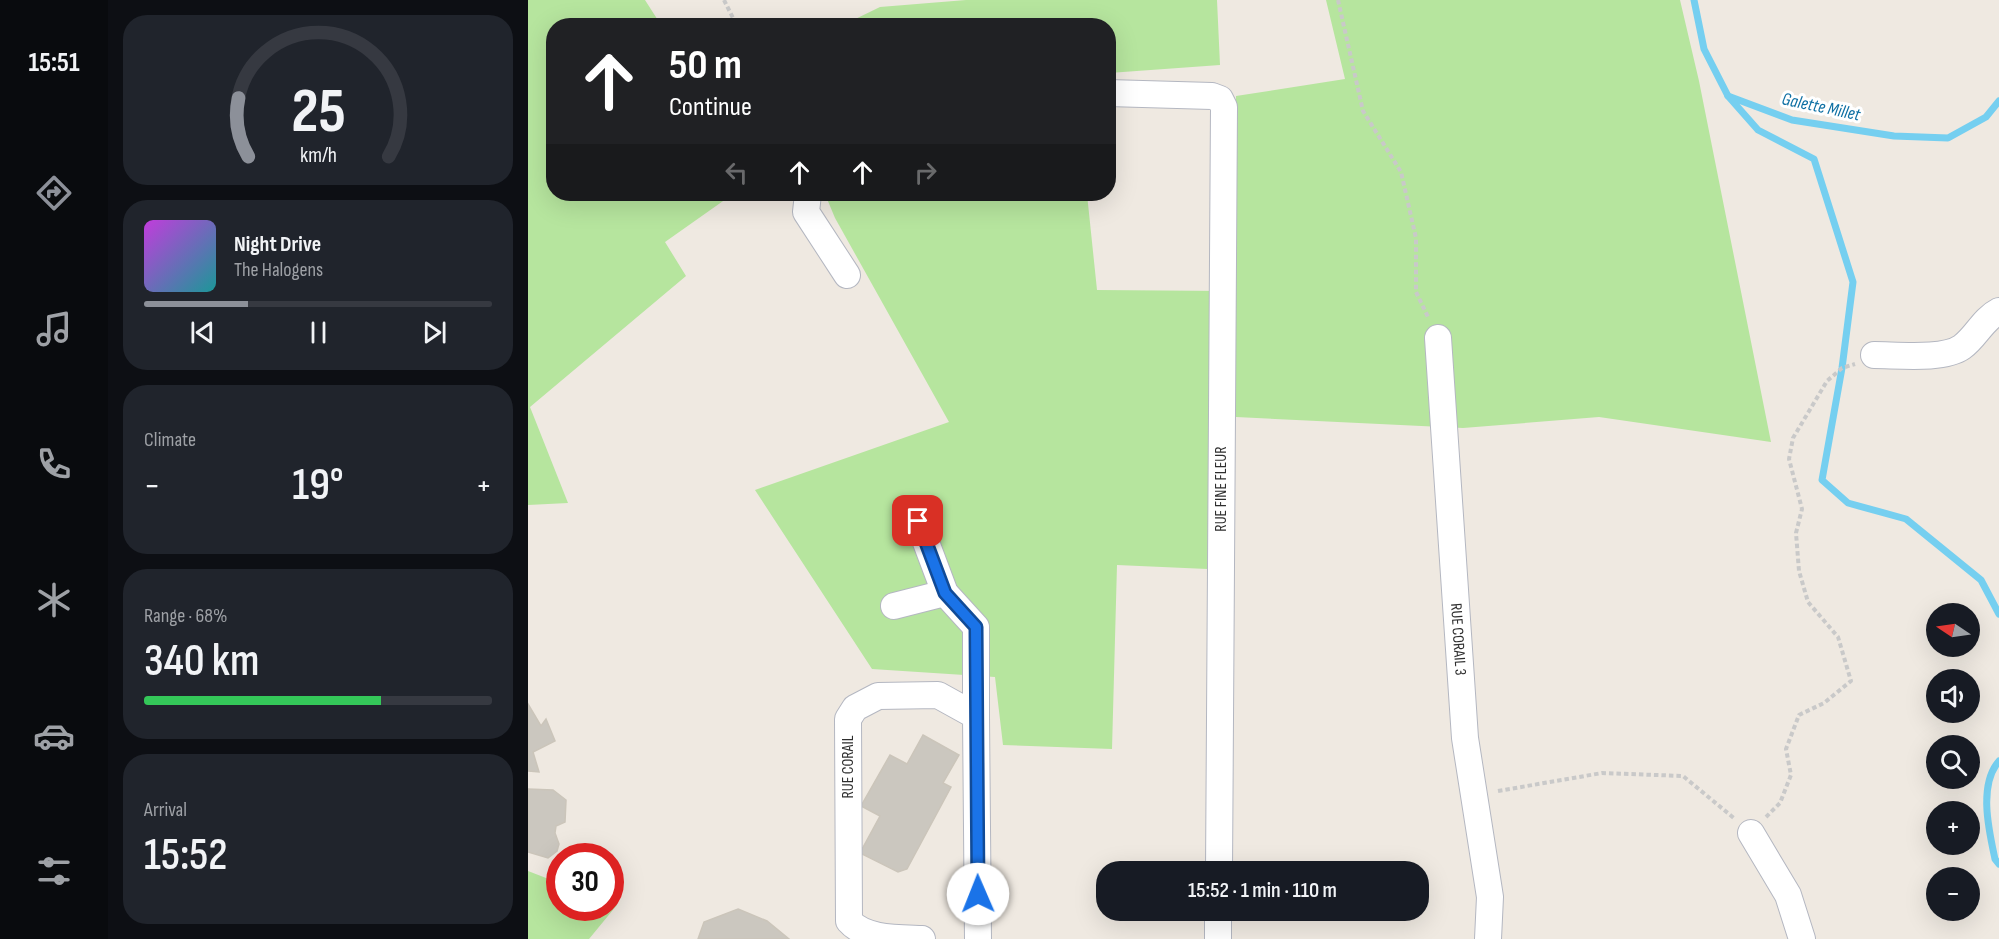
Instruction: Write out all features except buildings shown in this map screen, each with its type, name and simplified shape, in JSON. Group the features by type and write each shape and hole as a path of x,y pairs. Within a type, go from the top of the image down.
{"street":[{"name":"RUE FINE FLEUR","path":"1116,93 1212,96 1220,99 1224,107 1219,861"},
{"path":"807,201 806,212 847,275"},
{"path":"1874,355 1950,354 1964,346 1981,325 1999,311"},
{"name":"RUE CORAIL 3","path":"1438,338 1465,738 1490,897 1488,939"},
{"path":"918,521 945,593 976,627 978,939"},
{"path":"894,606 945,593"},
{"name":"RUE CORAIL","path":"921,939 870,937 857,932 849,921 848,718 855,708 878,696 938,695 976,716"},
{"path":"1751,833 1788,895 1802,939"},
{"path":"1218,921 1218,939"}],"path":[{"path":"724,0 733,18"},
{"path":"1338,0 1363,111 1401,172 1416,238 1416,292 1438,338"},
{"path":"1474,795 1602,773 1683,776 1751,833 1780,803 1791,775 1786,749 1799,715 1824,703 1851,681 1838,637 1808,602 1799,571 1796,533 1802,509 1789,459 1793,438 1827,381 1842,368 1874,355"}],"green space":[{"path":"528,0 645,0 657,18 546,18 546,201 723,201 665,242 686,276 530,407 568,503 528,505"},
{"path":"966,0 1217,0 1220,65 1116,72 1116,18 857,18 880,7"},
{"path":"1326,0 1680,0 1699,81 1771,442 1599,417 1463,428 1236,417 1236,96 1345,79"},
{"path":"828,201 1088,201 1097,290 1227,291 1230,570 1117,565 1112,749 1003,745 995,677 872,669 755,490 949,422 835,218"},
{"path":"528,871 546,878 546,921 604,921 589,939 528,939"}],"waterway":[{"name":"Galette Millet","path":"1694,0 1704,49 1728,96 1792,120 1894,136 1948,138 1986,117 1999,101"},
{"path":"1728,96 1758,130 1814,159 1853,282 1842,368 1822,480 1848,503 1906,519 1981,580 1999,614"},
{"path":"1999,761 1989,782 1987,795 1990,835 1995,859 1999,864"}],"route":[{"path":"918,521 945,593 976,627 978,894"}]}
